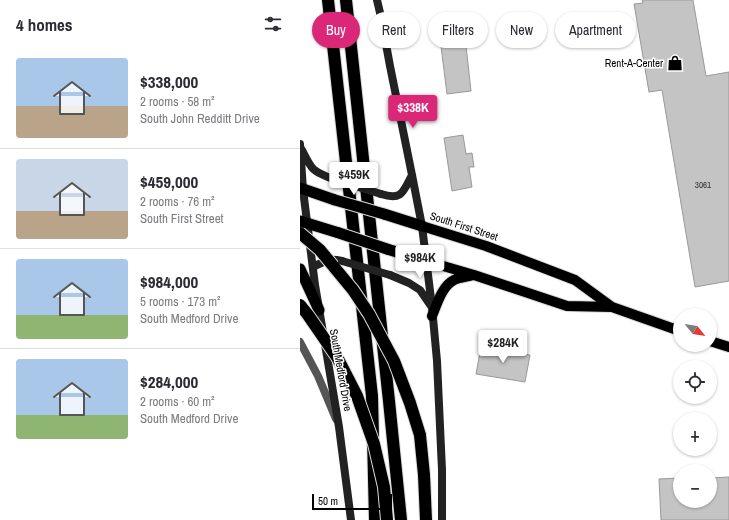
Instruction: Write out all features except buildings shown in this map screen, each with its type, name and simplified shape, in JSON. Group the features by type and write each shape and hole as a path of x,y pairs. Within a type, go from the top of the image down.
{"highway":[{"path":"328,0 372,396 375,520"},
{"path":"346,0 401,520"},
{"name":"South First Street","path":"302,189 422,226"},
{"path":"302,226 370,314 394,360 410,402 420,436 424,475 426,520"},
{"name":"South First Street","path":"302,226 339,233 426,261"},
{"path":"300,269 319,310"},
{"path":"300,305 337,357 357,396 374,444 384,487 387,520"}],"main road":[{"path":"377,0 422,226 437,369 442,470 442,520"},
{"name":"South Medford Drive","path":"300,144 302,226 313,267 339,427 351,520"},
{"path":"300,148 311,167 318,173 389,197 396,197 403,192 412,175"},
{"name":"South First Street","path":"422,226 486,246 575,280 612,307"},
{"path":"313,267 333,259 409,283 420,290 432,311"},
{"name":"South First Street","path":"426,261 474,275 567,306 612,307 673,328"},
{"path":"432,311 452,281 474,275"},
{"path":"717,343 729,347"}],"street":[{"path":"300,342 318,376 339,427"}],"place":[{"name":"Rent-A-Center","path":"675,63"}]}
